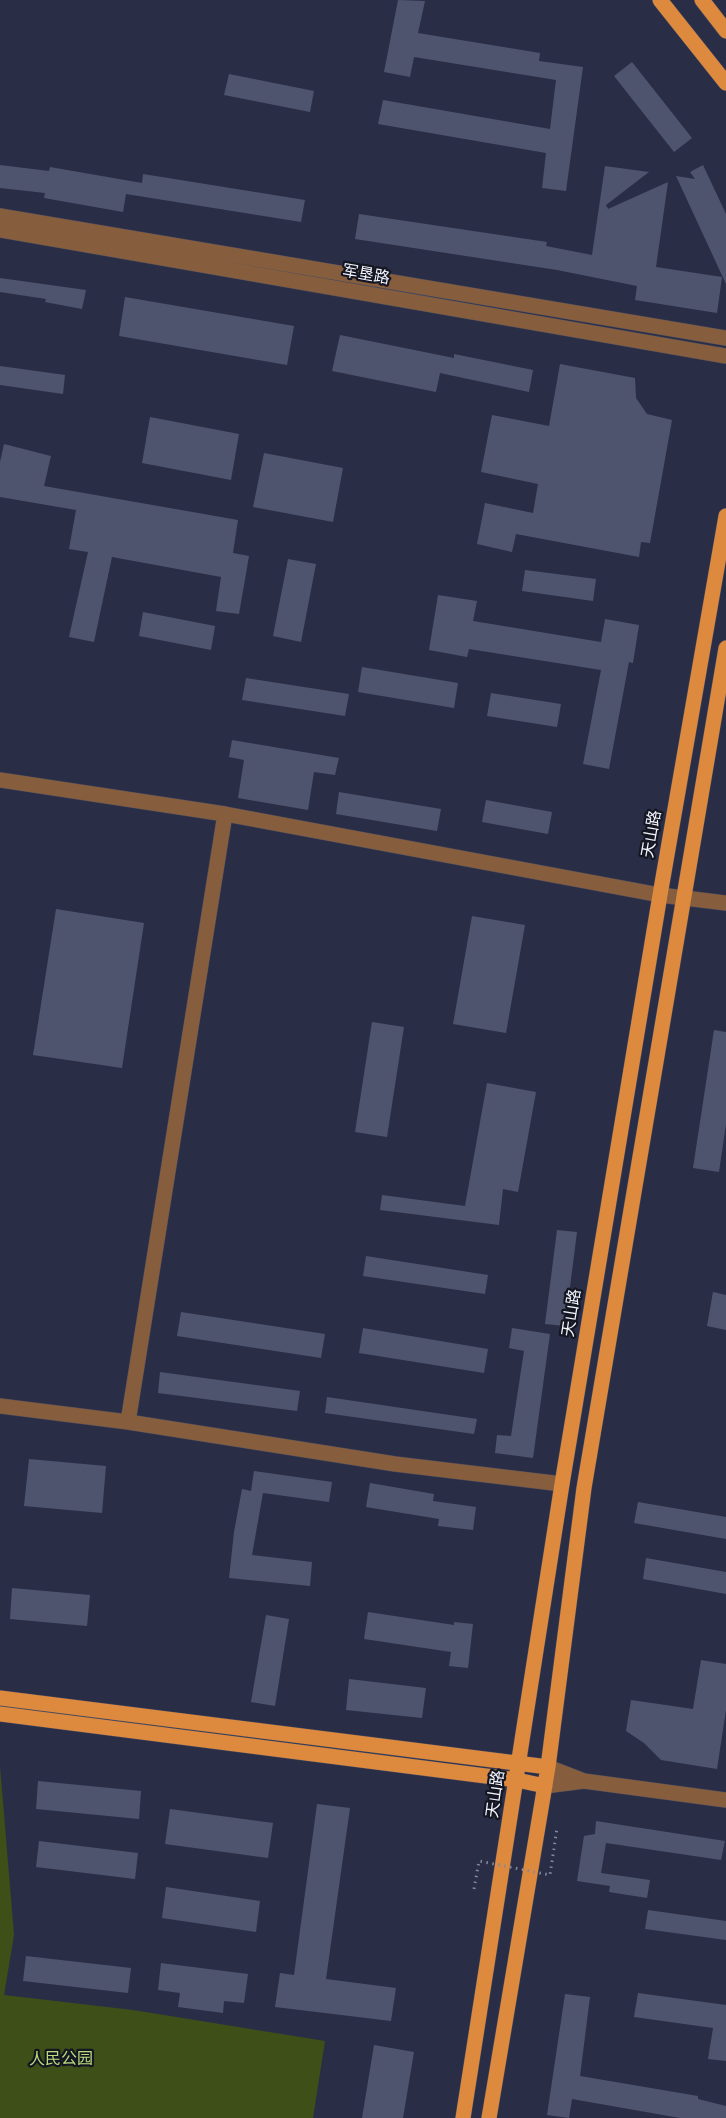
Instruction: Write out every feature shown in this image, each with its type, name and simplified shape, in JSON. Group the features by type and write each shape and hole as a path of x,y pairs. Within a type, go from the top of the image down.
{"main road":[{"path":"660,0 726,83"},
{"path":"702,0 726,31"},
{"name":"天山路","path":"463,2118 562,1484 726,516"},
{"path":"489,2118 548,1767 584,1488 726,648"},
{"path":"0,1698 548,1767"},
{"path":"0,1714 517,1780 545,1786"}],"street":[{"name":"军垦路","path":"0,216 726,338"},
{"name":"军垦路","path":"0,230 726,356"},
{"path":"0,780 225,814 660,895 726,903"},
{"path":"128,1422 225,814"},
{"path":"0,1406 128,1422 395,1464 562,1484"},
{"path":"548,1767 584,1781 726,1800"},
{"path":"545,1786 584,1781"}],"path":[{"path":"474,1889 479,1862 550,1875 557,1828"}],"green space":[{"name":"人民公园","path":"0,1766 14,1935 4,1995 133,2010 325,2041 313,2118 0,2118"}],"building":[{"path":"398,0 425,1 418,33 540,53 539,61 583,67 566,191 542,188 546,153 378,124 383,100 550,129 556,80 414,57 410,77 384,72"},
{"path":"632,62 692,138 674,152 614,76"},
{"path":"229,74 314,91 310,112 224,95"},
{"path":"0,165 49,171 50,167 142,183 143,174 305,200 301,222 126,194 123,212 44,198 45,193 0,188"},
{"path":"703,165 726,214 726,284 676,176 695,179 690,172"},
{"path":"605,166 649,172 606,205 608,209 668,182 656,267 722,277 717,313 635,300 637,286 557,270 355,239 359,214 547,242 546,246 592,255"},
{"path":"0,278 86,290 82,309 45,302 46,299 0,292"},
{"path":"125,297 294,326 287,365 119,336"},
{"path":"340,335 454,358 454,354 533,370 529,392 440,373 436,392 332,371"},
{"path":"560,364 635,378 636,398 647,414 672,420 650,543 641,542 639,557 516,534 512,552 477,544 485,503 533,513 538,484 481,472 492,415 549,426"},
{"path":"0,366 65,375 63,394 0,385"},
{"path":"150,417 239,434 231,480 142,463"},
{"path":"4,444 51,456 44,486 238,520 233,553 249,556 239,614 216,611 221,577 112,557 94,642 69,637 88,552 69,549 76,510 0,497 0,462"},
{"path":"264,453 343,468 333,522 253,507"},
{"path":"288,559 316,564 301,642 273,636"},
{"path":"525,570 596,579 593,601 522,591"},
{"path":"438,595 477,601 473,621 601,642 605,619 639,625 633,663 629,662 609,769 583,764 601,670 469,649 467,657 429,650"},
{"path":"143,612 215,626 211,650 139,636"},
{"path":"362,667 458,683 454,708 358,692"},
{"path":"246,678 349,694 345,716 242,700"},
{"path":"491,693 561,704 557,727 487,716"},
{"path":"232,740 339,758 335,775 314,772 308,810 238,798 244,760 229,757"},
{"path":"339,792 441,809 437,831 336,814"},
{"path":"486,800 552,812 548,834 482,822"},
{"path":"56,909 144,923 122,1068 33,1055"},
{"path":"472,916 525,925 506,1033 453,1024"},
{"path":"372,1022 404,1027 387,1137 355,1132"},
{"path":"714,1030 726,1032 726,1124 719,1172 693,1168"},
{"path":"487,1083 536,1092 518,1192 503,1189 499,1225 380,1210 382,1195 465,1206"},
{"path":"557,1230 577,1232 565,1326 545,1324"},
{"path":"366,1256 488,1275 485,1294 363,1276"},
{"path":"713,1292 726,1295 726,1330 707,1326"},
{"path":"181,1312 325,1334 321,1358 177,1336"},
{"path":"363,1328 488,1349 484,1373 359,1353"},
{"path":"512,1328 550,1334 533,1458 495,1453 497,1435 511,1436 524,1351 509,1348"},
{"path":"160,1372 300,1391 297,1411 158,1393"},
{"path":"327,1397 477,1419 474,1434 325,1413"},
{"path":"29,1459 106,1466 102,1513 24,1506"},
{"path":"254,1471 332,1482 329,1502 263,1493 252,1555 312,1562 310,1586 229,1578 242,1489 251,1491"},
{"path":"370,1483 434,1494 433,1501 476,1507 473,1530 438,1526 439,1519 366,1507"},
{"path":"638,1502 726,1517 726,1539 634,1523"},
{"path":"646,1558 726,1572 726,1594 643,1579"},
{"path":"12,1588 90,1595 87,1626 10,1619"},
{"path":"368,1612 454,1625 454,1622 473,1624 468,1668 449,1666 451,1652 364,1639"},
{"path":"266,1615 289,1619 275,1706 251,1702"},
{"path":"701,1660 726,1664 726,1710 717,1769 661,1760 644,1743 626,1731 631,1700 693,1709"},
{"path":"349,1679 426,1688 422,1718 346,1710"},
{"path":"38,1781 141,1791 139,1819 36,1809"},
{"path":"317,1804 350,1808 326,1979 396,1988 391,2021 275,2007 280,1973 294,1975"},
{"path":"170,1809 273,1823 268,1858 165,1844"},
{"path":"596,1821 725,1841 721,1860 606,1843 601,1873 650,1880 647,1898 609,1892 610,1886 577,1881 584,1836 595,1834"},
{"path":"39,1841 138,1853 135,1879 36,1867"},
{"path":"166,1887 260,1901 256,1932 162,1918"},
{"path":"648,1910 726,1921 726,1940 645,1929"},
{"path":"26,1956 131,1968 128,1993 23,1981"},
{"path":"161,1963 248,1974 244,2003 224,2001 223,2013 178,2007 180,1993 158,1990"},
{"path":"638,1993 726,2005 726,2061 708,2059 713,2028 634,2017"},
{"path":"565,1994 590,1997 580,2076 698,2096 698,2099 726,2106 726,2118 680,2118 572,2099 569,2118 547,2115"},
{"path":"374,2045 414,2052 403,2118 362,2118"}]}
